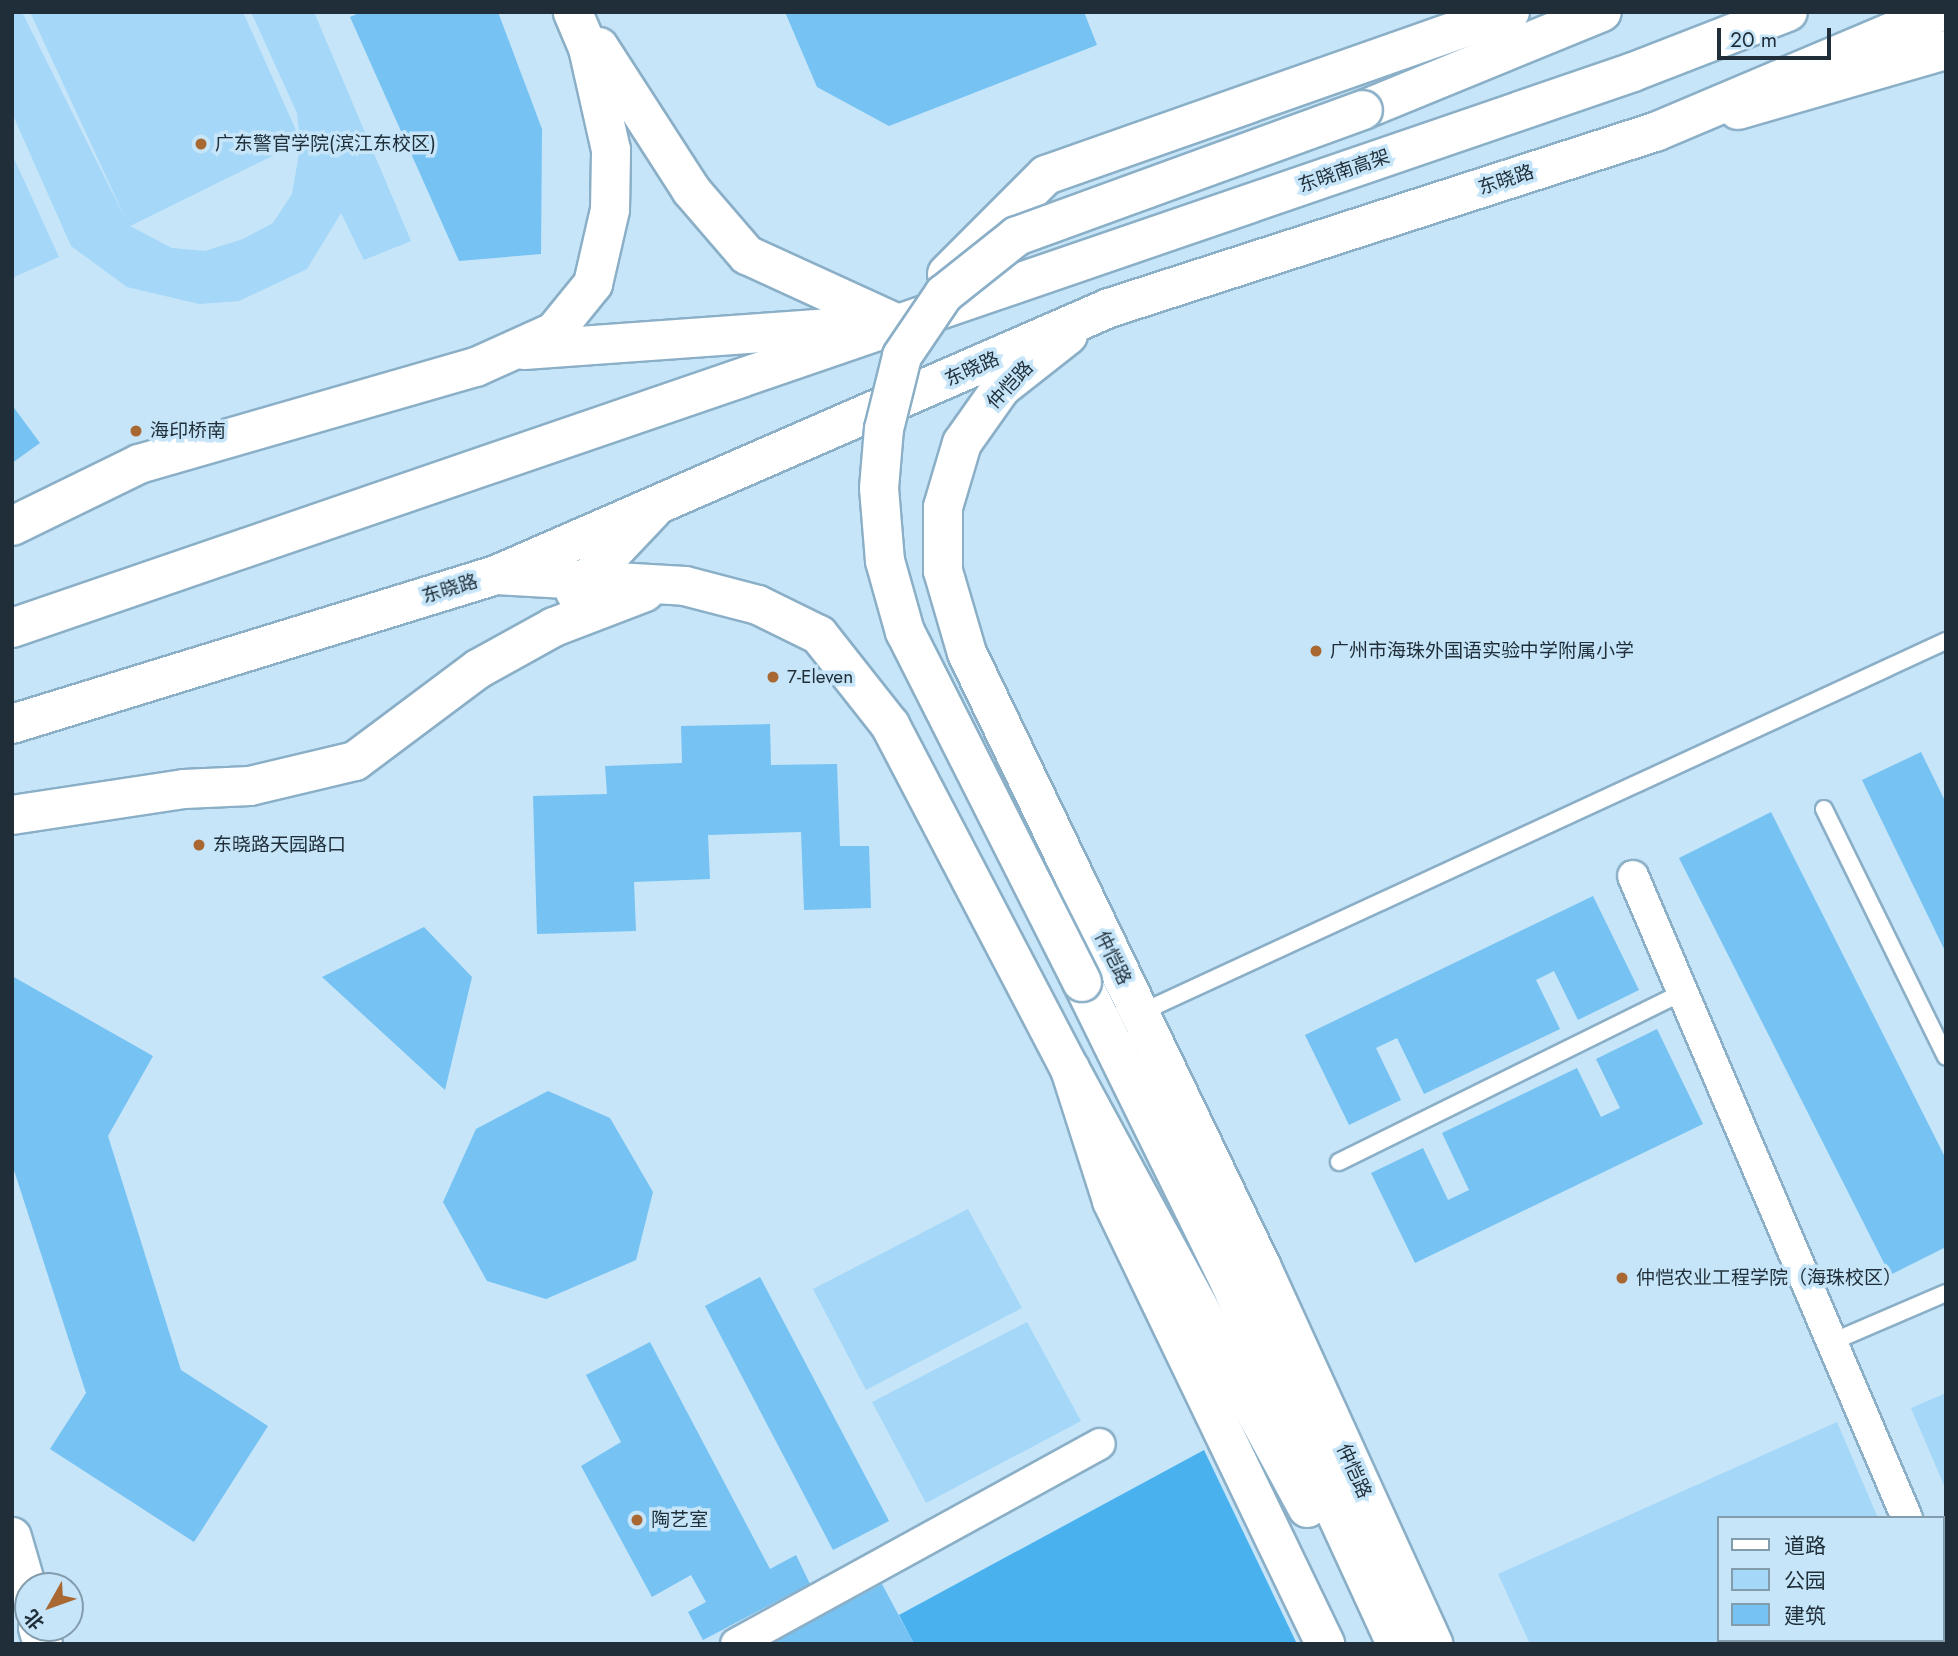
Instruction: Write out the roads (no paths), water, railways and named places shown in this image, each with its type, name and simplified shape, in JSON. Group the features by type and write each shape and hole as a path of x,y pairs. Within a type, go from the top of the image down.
{"main road":[{"path":"522,350 579,306 593,284 610,210 611,150 589,48 573,12"},
{"path":"579,12 660,145 747,255 898,324"},
{"path":"12,628 898,324 1046,175 1510,12"},
{"path":"1396,1644 1230,1283 905,632 884,561 880,488 884,429 902,356 944,294 1017,236 1363,110 1602,12"},
{"name":"东晓南高架","path":"898,324 1633,72 1788,12"},
{"path":"1654,132 1939,12"},
{"name":"东晓路","path":"12,724 496,575 652,511 1109,308 1654,132 1946,50"},
{"name":"仲恺路","path":"1109,308 1035,357 1002,388 962,443 943,507 943,571 967,653 1140,1013 1433,1644"},
{"path":"12,526 139,464 522,350 898,324"},
{"path":"528,642 652,511"},
{"path":"496,575 685,586 758,605 819,635 890,725 1070,1069 1380,1644"},
{"path":"12,815 184,789 250,786 355,761 478,669 528,642 627,595 685,586"},
{"path":"1070,1069 1112,1201 1325,1644"},
{"path":"12,1537 22,1572"}],"street":[{"path":"1633,876 1906,1516"},
{"path":"736,1644 1100,1444"}],"lane":[{"path":"1140,1013 1946,641"},
{"path":"1824,809 1946,1057"},
{"path":"1339,1162 1683,992"},
{"path":"1832,1342 1946,1293"}],"place":[{"name":"广东警官学院(滨江东校区)","path":"201,144"},
{"name":"海印桥南","path":"136,431"},
{"name":"广州市海珠外国语实验中学附属小学","path":"1316,651"},
{"name":"7-Eleven","path":"773,677"},
{"name":"东晓路天园路口","path":"199,845"},
{"name":"仲恺农业工程学院（海珠校区）","path":"1622,1278"},
{"name":"陶艺室","path":"637,1520"}]}
